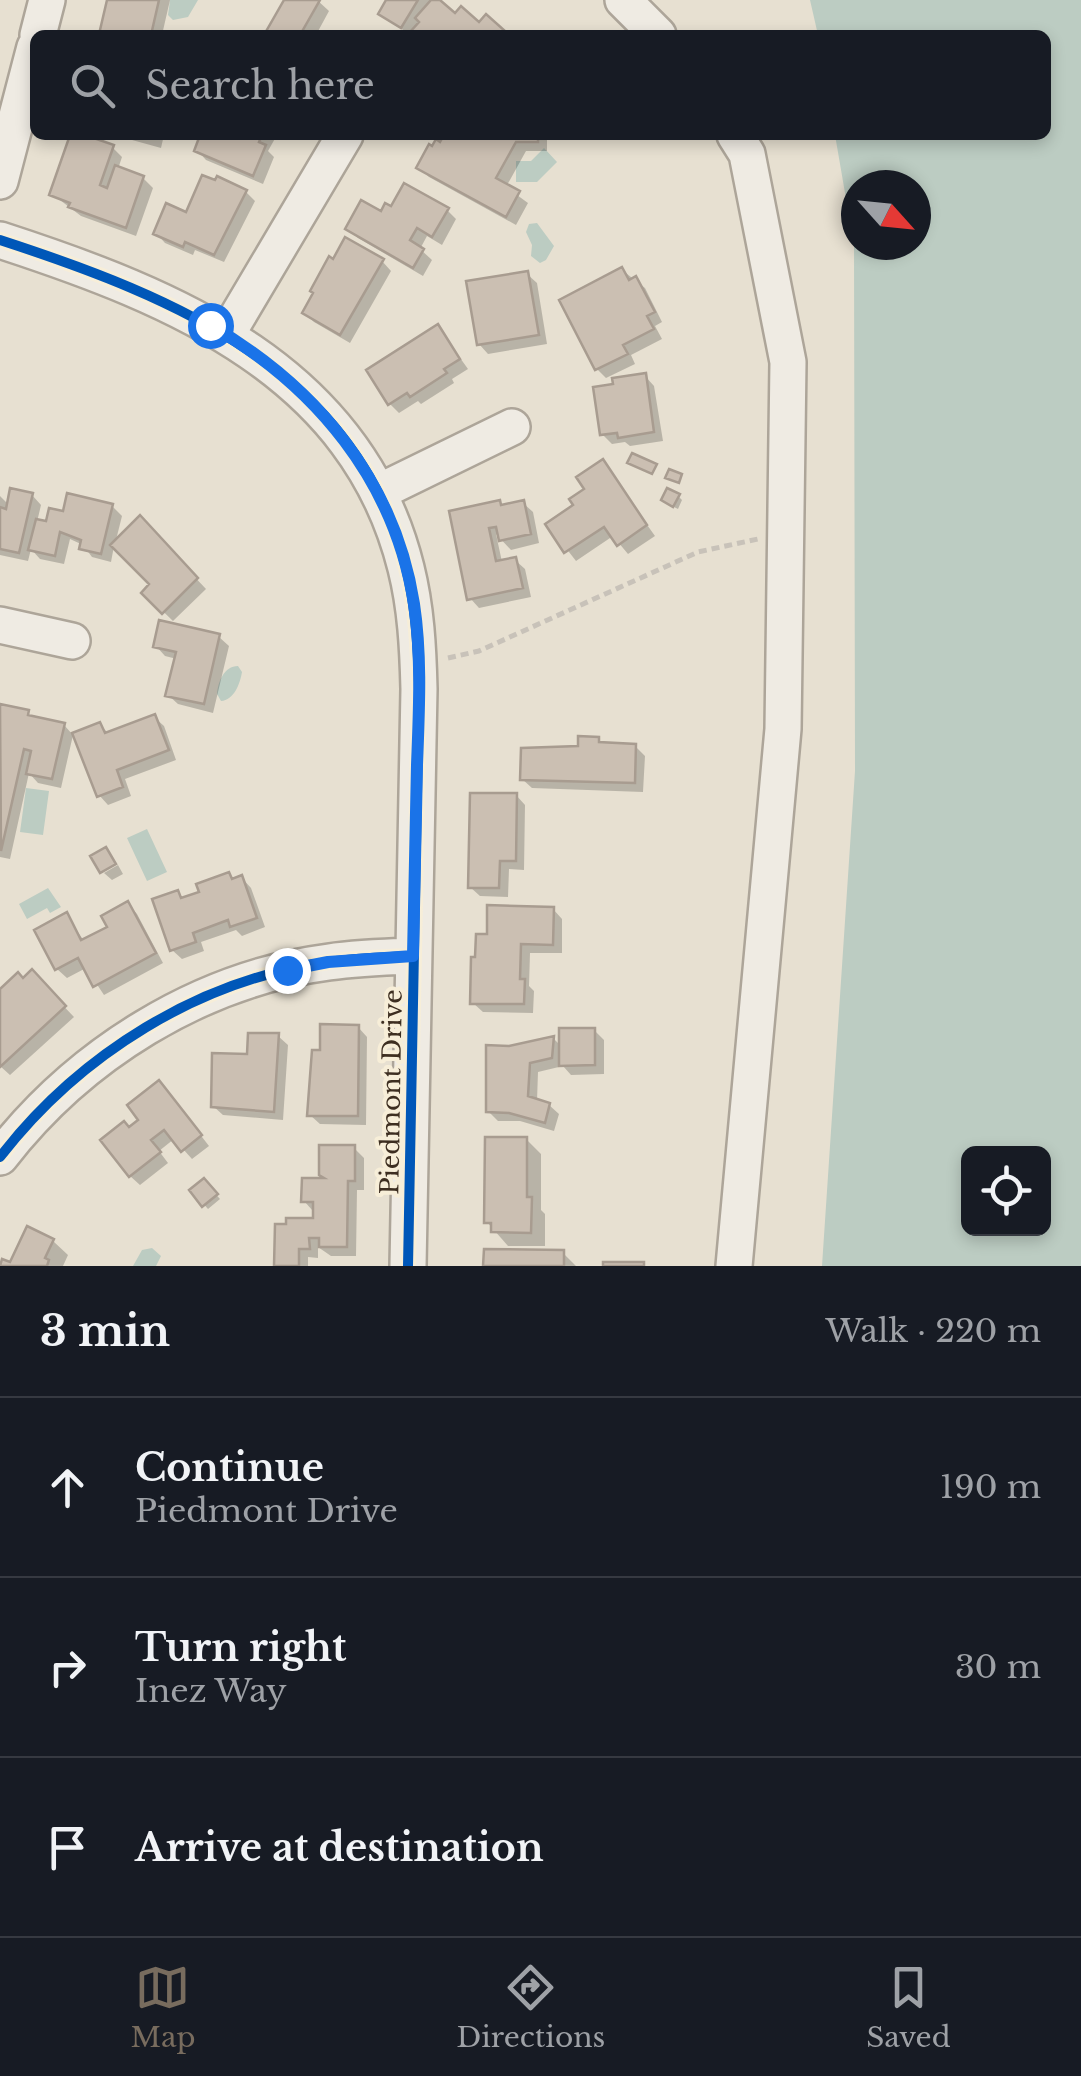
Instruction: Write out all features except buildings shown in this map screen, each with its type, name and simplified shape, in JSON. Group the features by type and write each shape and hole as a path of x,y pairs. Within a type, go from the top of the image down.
{"street":[{"path":"39,30 47,0"},
{"path":"623,0 653,30"},
{"path":"0,181 30,66"},
{"path":"227,334 341,140"},
{"path":"734,1266 783,729 788,362 747,154 737,140"},
{"name":"Piedmont Drive","path":"0,240 102,275 180,308 227,334 274,367 320,410 379,492 406,567 418,641 408,1266"},
{"path":"379,492 512,427"},
{"path":"0,625 72,642"},
{"path":"0,1157 43,1107 92,1063 163,1018 205,997 287,970 328,962 413,956"}],"path":[{"path":"441,660 479,650 698,552 786,533"}],"shaded area":[{"path":"170,0 198,0 188,17 173,20 168,15"},
{"path":"810,0 1081,0 1081,1266 822,1266 855,771 854,260 931,260 931,170 841,170 836,140 1051,140 1051,30 817,30"},
{"path":"544,148 557,162 537,182 516,182 516,161 531,161"},
{"path":"537,223 554,246 540,263 531,256 532,245 526,232 529,224"},
{"path":"238,666 242,672 238,686 233,695 221,701 217,694 220,680 225,672"},
{"path":"26,788 49,791 43,835 20,832"},
{"path":"147,829 167,872 147,881 127,838"},
{"path":"48,888 61,907 50,913 47,908 27,919 19,904"},
{"path":"152,1248 161,1256 156,1266 133,1266 142,1250"}],"cycle path":[{"path":"0,240 130,288 192,317 250,352 302,393 347,442 382,500 406,568 419,674 408,1266"},
{"path":"0,1157 66,1086 145,1028 189,1004 281,971 339,961 413,956"}],"route":[{"path":"210,325 252,351 296,386 358,457 393,526 414,604 419,689 413,956 328,962 287,970"}]}
